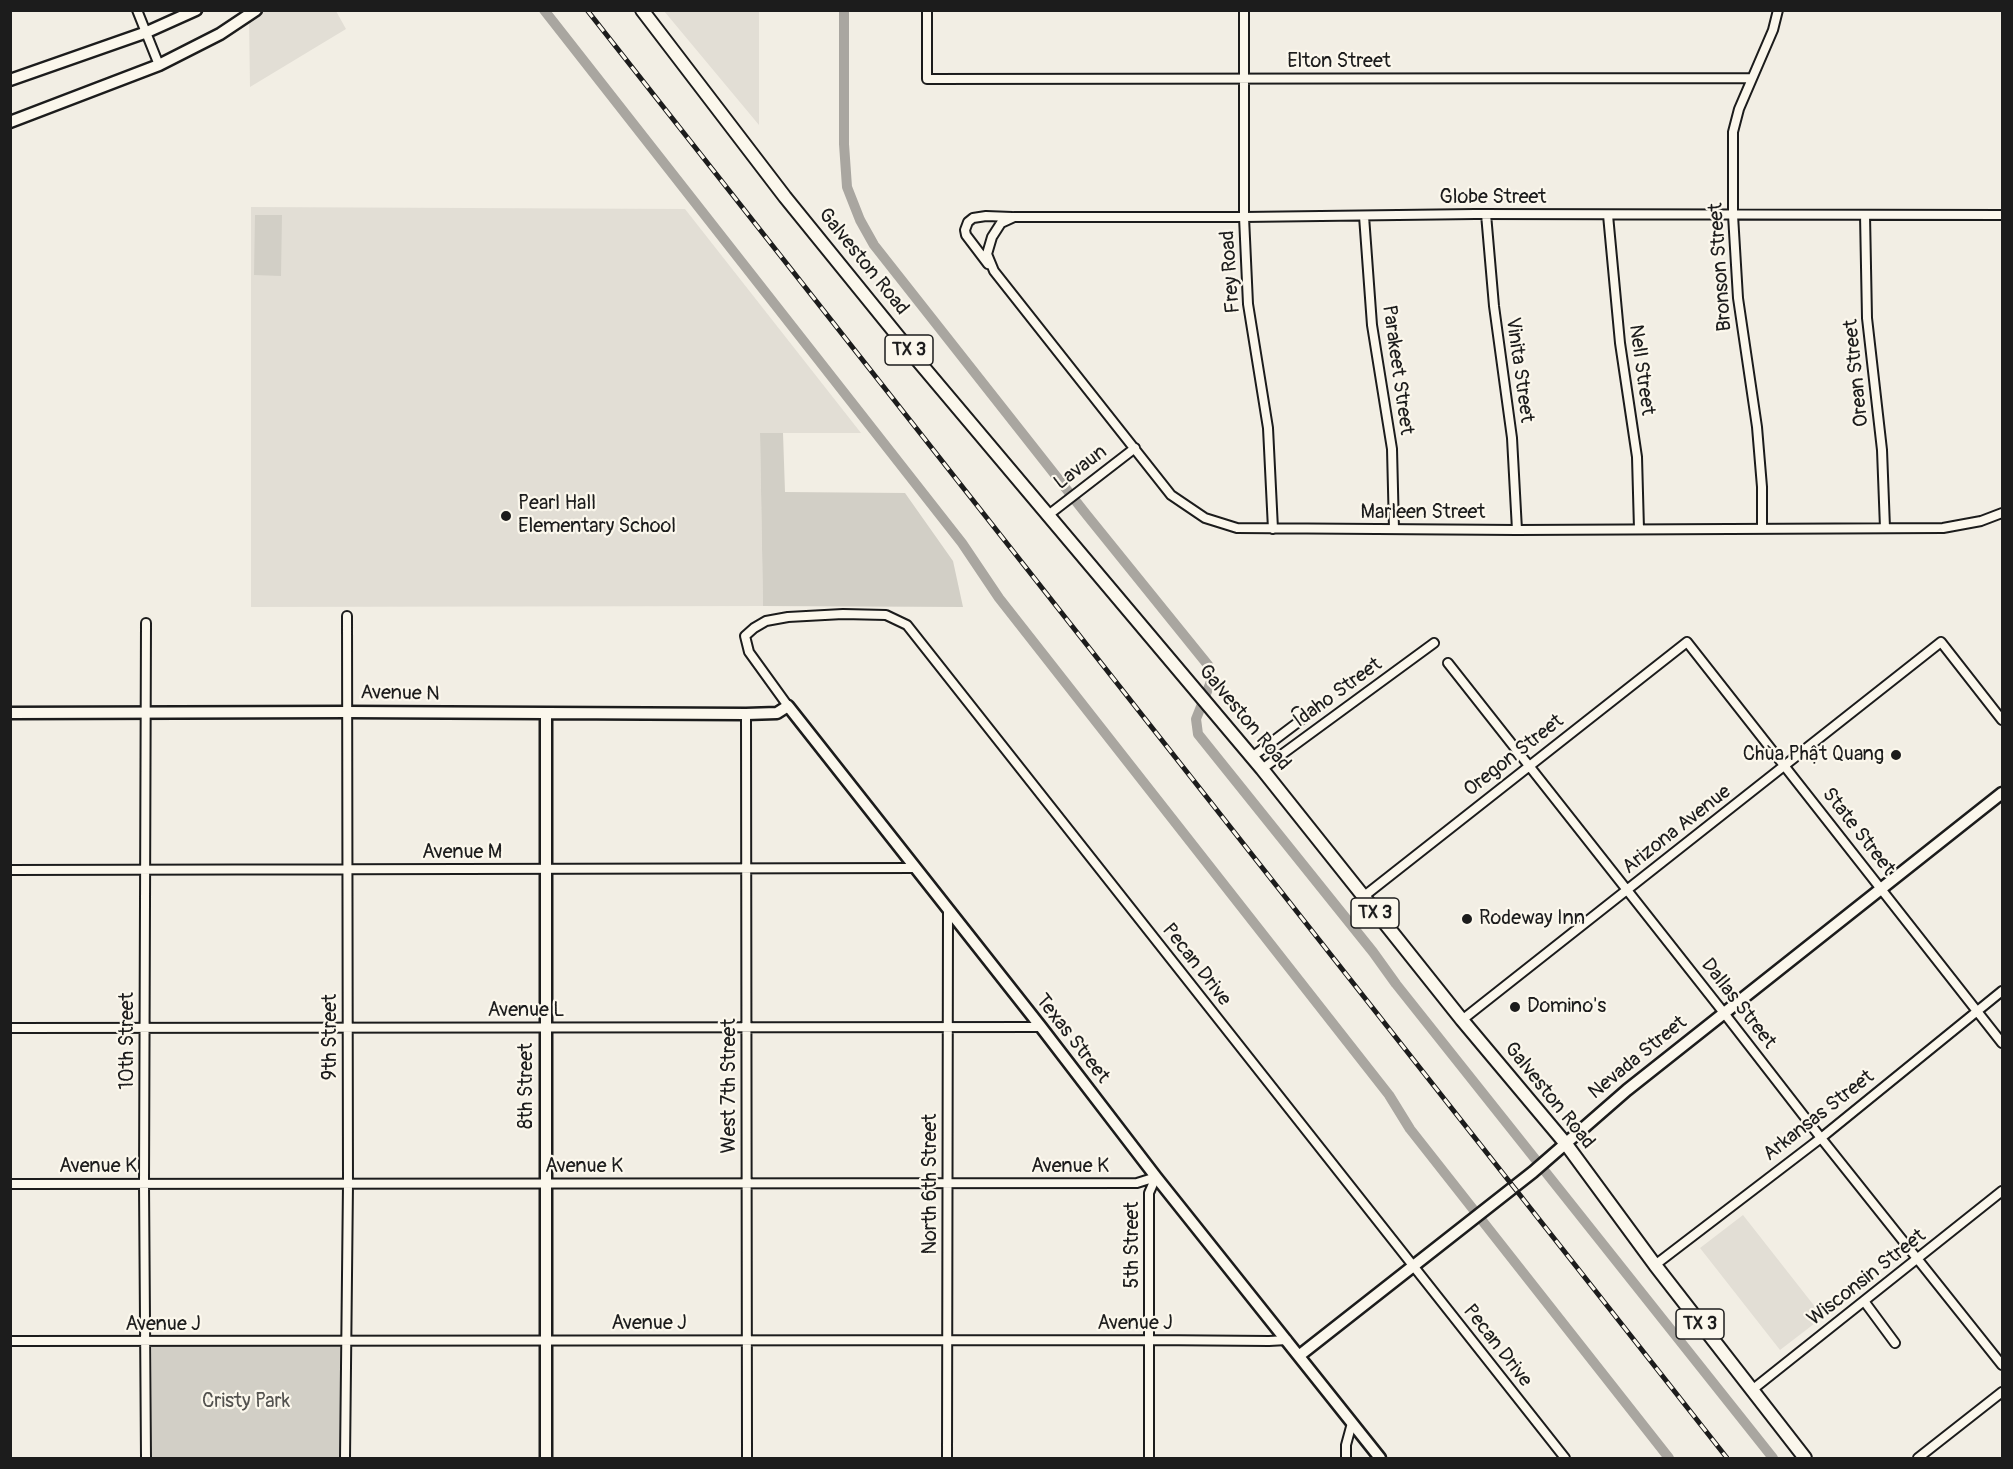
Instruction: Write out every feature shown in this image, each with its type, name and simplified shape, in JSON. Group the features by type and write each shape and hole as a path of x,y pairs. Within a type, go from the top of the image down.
{"main road":[{"name":"Galveston Road","path":"642,10 785,197 914,356 1262,769 1461,1020 1566,1144 1655,1265 1805,1458"}],"street":[{"path":"137,10 159,65"},
{"path":"10,80 147,32 196,10"},
{"path":"10,122 159,65 220,34 256,10"},
{"name":"Elton Street","path":"927,10 927,80 1752,78"},
{"name":"Frey Road","path":"1244,10 1244,217 1248,304 1268,428 1273,529"},
{"name":"Bronson Street","path":"1762,528 1762,487 1757,427 1738,298 1732,215 1733,132 1739,109 1773,30 1778,10"},
{"name":"Globe Street","path":"994,271 966,235 968,222 973,218 986,216 1244,217 1486,214 2002,215"},
{"name":"Vinita Street","path":"1486,214 1494,306 1512,438 1517,530"},
{"name":"Nell Street","path":"1608,215 1620,343 1637,457 1639,529"},
{"name":"Orean Street","path":"1865,215 1868,318 1882,450 1885,528"},
{"name":"Parakeet Street","path":"1365,216 1372,325 1392,449 1394,529"},
{"path":"994,271 987,254 992,237 1001,223 1014,217"},
{"name":"Marleen Street","path":"994,271 1171,495 1205,518 1238,528 1517,530 1944,528 1981,521 2002,513"},
{"name":"Lavaun","path":"1047,516 1135,448"},
{"name":"Pecan Drive","path":"744,636 766,621 788,617 843,614 885,615 907,625 1565,1458"},
{"name":"9th Street","path":"345,1458 348,1184 347,616"},
{"name":"10th Street","path":"146,623 144,1028 146,1458"},
{"name":"Texas Street","path":"744,636 749,652 788,706 1156,1177 1380,1458"},
{"name":"State Street","path":"1687,642 2002,1043"},
{"name":"Oregon Street","path":"1363,897 1687,642"},
{"name":"Arizona Avenue","path":"1461,1020 1941,642 2002,720"},
{"name":"Idaho Street","path":"1262,769 1434,643"},
{"name":"Dallas Street","path":"1448,663 2002,1365"},
{"name":"Avenue N","path":"10,713 746,714 777,713 788,706"},
{"path":"1252,757 1302,720 1297,712"},
{"name":"8th Street","path":"546,714 546,1458"},
{"name":"West 7th Street","path":"746,714 747,1458"},
{"name":"Nevada Street","path":"1300,1355 1551,1158 1596,1115 2002,793"},
{"name":"Avenue M","path":"10,870 914,868"},
{"name":"North 6th Street","path":"947,1458 948,909"},
{"name":"Arkansas Street","path":"1655,1265 1821,1138 2002,991"},
{"name":"Avenue L","path":"10,1028 1041,1027"},
{"name":"Avenue K","path":"10,1184 1137,1183 1156,1177"},
{"name":"5th Street","path":"1149,1458 1149,1193 1156,1177"},
{"name":"Wisconsin Street","path":"1752,1390 2002,1191"},
{"path":"1864,1301 1894,1343"},
{"name":"Avenue J","path":"10,1341 1287,1340"},
{"path":"1918,1458 2002,1392"},
{"path":"1346,1458 1346,1445 1352,1423"}],"shaded area":[{"path":"264,11 336,11 346,29 250,87 249,19"},
{"path":"664,11 759,11 759,125"},
{"path":"251,207 685,209 861,433 760,433 763,606 251,607"},
{"path":"1743,1215 1823,1317 1780,1350 1700,1248"}],"green space":[{"path":"255,215 282,215 281,276 254,275"},
{"path":"760,433 783,433 785,492 905,493 953,561 963,607 763,606"},
{"name":"Cristy Park","path":"152,1346 340,1346 341,1458 152,1458"}],"waterway":[{"path":"544,10 962,543 999,598 1389,1095 1410,1129 1669,1458"},
{"path":"844,10 844,144 847,187 860,220 874,245 1208,665 1212,679 1196,719 1198,734 1773,1458"}],"railway":[{"path":"587,10 1727,1458"}],"place":[{"name":"Pearl Hall Elementary School","path":"506,516"},
{"name":"Chùa Phật Quang","path":"1896,755"},
{"name":"Rodeway Inn","path":"1467,919"},
{"name":"Domino's","path":"1515,1007"}]}
